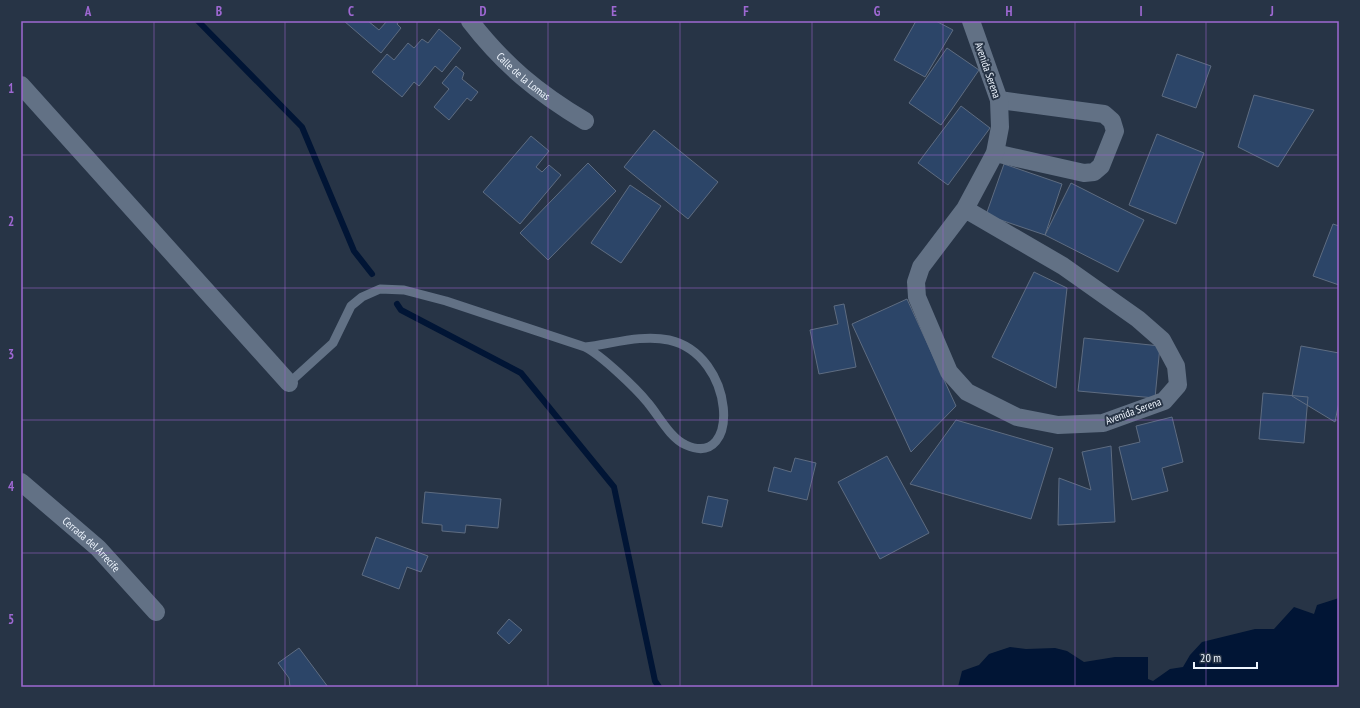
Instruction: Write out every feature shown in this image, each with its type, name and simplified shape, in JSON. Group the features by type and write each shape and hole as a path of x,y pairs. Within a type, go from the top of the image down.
{"street":[{"name":"Calle de la Lomas","path":"470,21 519,75 537,90 585,121"},
{"name":"Avenida Serena","path":"965,208 1063,266 1138,318 1162,340 1176,366 1178,385 1164,401 1103,423 1058,425 1017,417 967,392 949,372 917,297 916,282 921,267 965,208 995,153 1000,127 999,100 971,21"},
{"path":"21,85 290,383"},
{"path":"995,153 1084,173 1094,172 1101,166 1115,131 1112,121 1104,114 999,100"},
{"name":"Cerrada del Arrecife","path":"21,482 98,548 156,612"}],"lane":[{"path":"290,383 333,343 348,312 356,301 380,289 404,290 446,301 585,346 599,356 647,401 673,435 685,445 704,448 718,440 721,435 724,416 720,388 710,368 703,359 688,346 668,340 648,339 585,346"}],"water":[{"path":"1339,598 1339,687 958,687 962,671 979,665 989,654 1010,647 1026,649 1055,648 1067,651 1084,662 1115,657 1148,657 1148,679 1153,681 1170,669 1183,667 1190,655 1202,642 1255,629 1274,629 1294,607 1314,614 1317,605"}],"building":[{"path":"344,21 368,21 379,30 387,21 399,21 397,24 401,28 381,53"},
{"path":"916,21 936,21 953,30 925,77 894,60"},
{"path":"439,29 461,48 442,72 435,66 419,86 414,82 402,97 372,72 387,54 394,60 408,43 414,48 422,39 428,43"},
{"path":"947,48 979,70 941,125 909,103"},
{"path":"1177,54 1211,66 1196,108 1162,96"},
{"path":"456,66 464,73 462,79 478,92 471,101 467,98 449,120 434,107 449,89 442,83"},
{"path":"1254,95 1314,110 1278,167 1238,147"},
{"path":"961,106 990,128 948,185 918,163"},
{"path":"654,130 718,182 688,219 624,167"},
{"path":"1157,134 1204,153 1176,224 1129,205"},
{"path":"531,136 549,151 536,167 542,172 549,165 561,175 520,224 483,192"},
{"path":"588,163 616,191 548,260 520,233"},
{"path":"1004,164 1062,184 1045,235 986,215"},
{"path":"1071,183 1144,220 1118,272 1045,235"},
{"path":"630,185 661,206 621,263 591,243"},
{"path":"1333,224 1339,226 1339,285 1313,276"},
{"path":"1034,272 1067,288 1056,388 992,357"},
{"path":"907,299 956,406 911,452 852,324"},
{"path":"844,304 856,367 819,374 810,330 838,324 834,306"},
{"path":"1084,338 1160,346 1155,398 1078,391"},
{"path":"1301,346 1339,353 1339,402 1335,422 1292,396"},
{"path":"1263,393 1308,397 1304,443 1259,439"},
{"path":"1172,417 1183,462 1162,468 1168,491 1132,500 1119,447 1140,442 1136,426"},
{"path":"956,420 1053,448 1031,519 910,484"},
{"path":"1111,446 1115,522 1058,525 1059,478 1091,490 1082,452"},
{"path":"887,456 929,533 880,559 838,482"},
{"path":"795,458 816,463 807,500 768,491 774,467 791,472"},
{"path":"425,492 501,499 498,528 466,525 465,533 442,531 442,525 422,523"},
{"path":"708,496 728,500 722,527 702,523"},
{"path":"376,537 428,556 421,572 407,567 399,589 362,575"},
{"path":"509,619 522,630 509,644 497,633"},
{"path":"299,648 328,687 290,687 289,678 278,663"}],"waterway":[{"path":"198,21 302,127 354,251 372,274"},
{"path":"397,304 401,310 521,373 614,487 655,681 659,687"}]}
